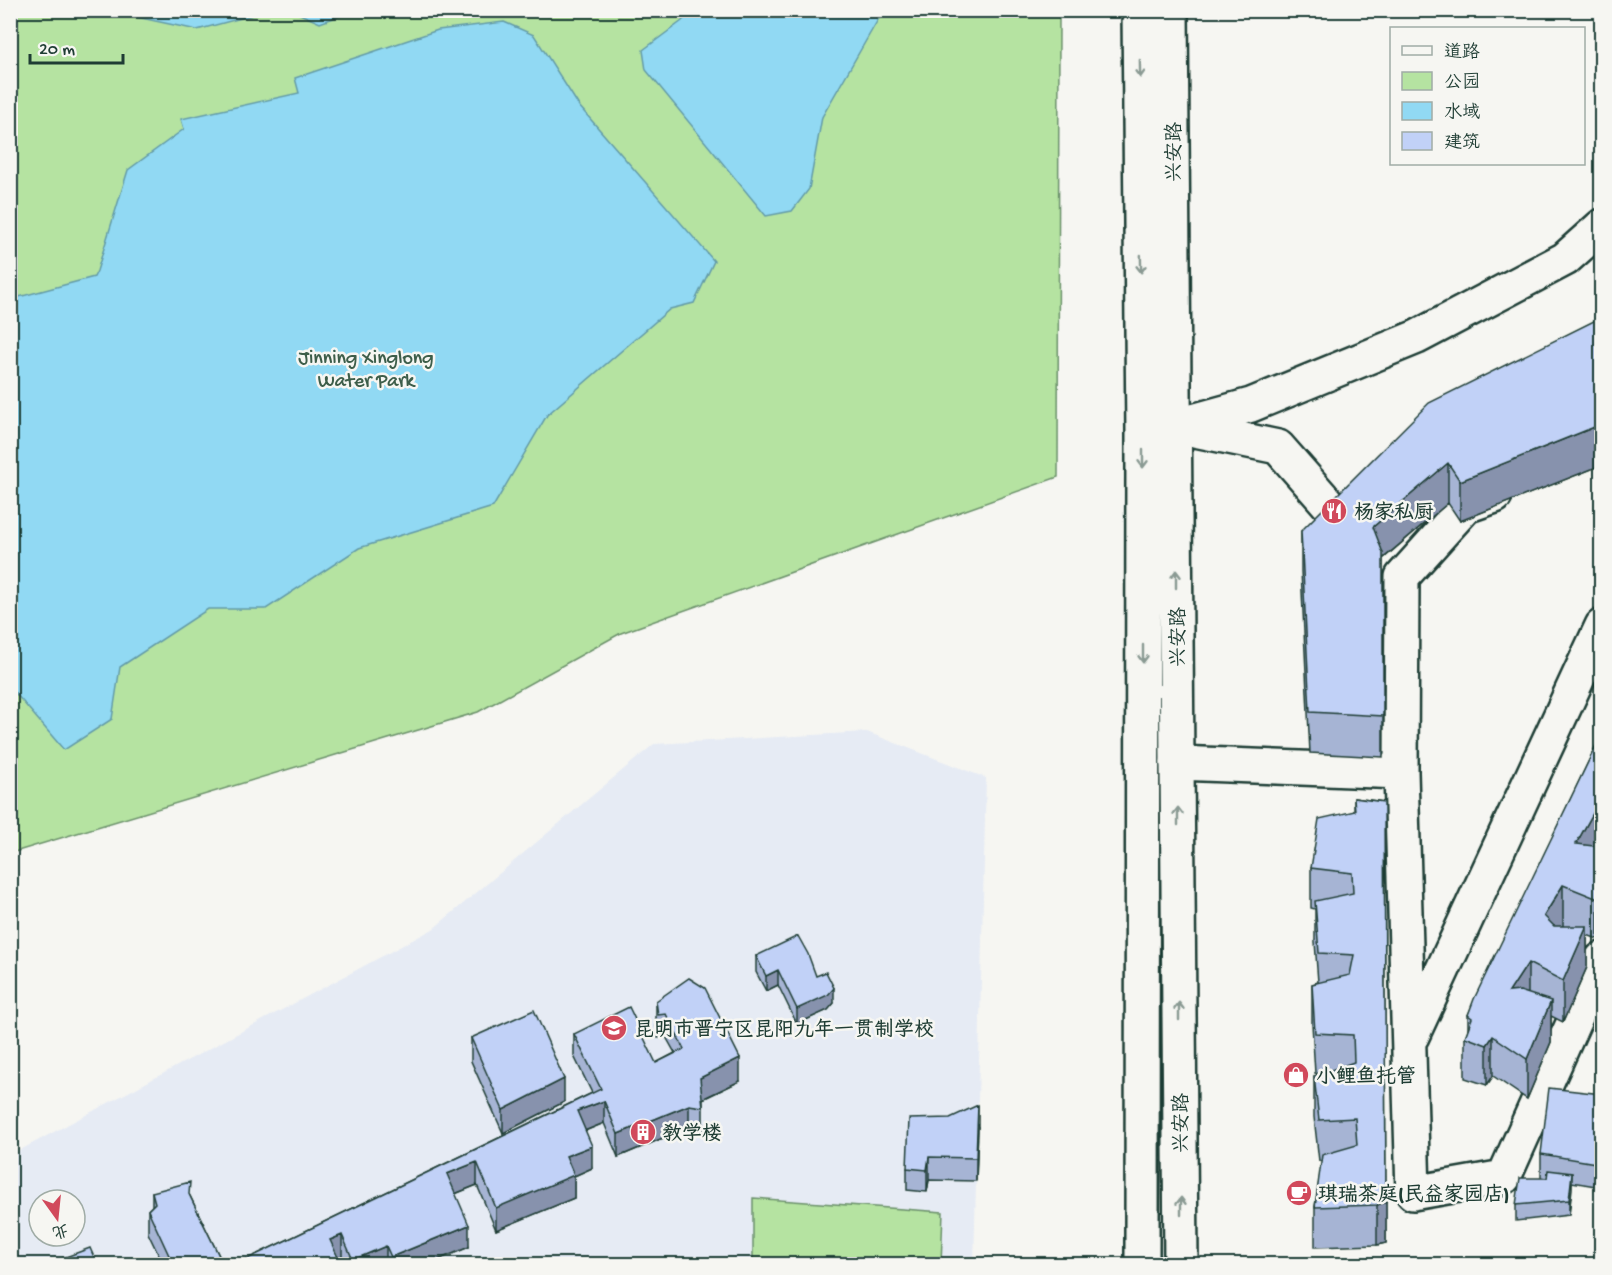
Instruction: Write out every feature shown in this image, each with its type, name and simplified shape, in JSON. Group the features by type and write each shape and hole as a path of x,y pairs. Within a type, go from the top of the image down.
{"street":[{"name":"兴安路","path":"1139,10 1143,434 1142,1264"},
{"name":"兴安路","path":"1171,10 1181,1264"},
{"path":"1175,426 1251,405 1417,337 1565,259 1602,226"},
{"path":"1175,426 1278,447 1329,505"},
{"path":"1522,487 1466,506 1402,577 1401,772 1413,1193 1504,1177 1557,1137"},
{"path":"1409,1043 1482,916 1514,847 1585,690 1602,626"},
{"path":"1178,763 1401,772"},
{"path":"1504,1177 1602,959"}],"shaded area":[{"name":"昆明市晋宁区昆阳九年一贯制学校","path":"867,732 986,778 974,1264 11,1264 11,1155 433,929 654,744"}],"green space":[{"name":"Jinning Xinglong Water Park","path":"11,11 1059,11 1058,477 621,633 478,712 11,853"},
{"path":"753,1198 943,1212 941,1264 753,1264"}],"water":[{"path":"109,11 268,11 197,30"},
{"path":"293,11 353,11 320,23"},
{"path":"691,11 883,11 822,117 809,189 792,211 766,216 646,70 643,50 682,21"},
{"path":"504,22 534,35 579,106 714,261 694,303 670,309 547,415 493,507 359,548 266,609 208,609 120,667 112,719 64,750 11,688 11,299 94,277 128,170 184,129 181,119 299,93 295,78 438,30"}],"building":[{"path":"1602,317 1602,424 1460,481 1448,463 1373,527 1383,553 1383,716 1310,712 1301,531 1429,403"},
{"path":"1602,733 1602,810 1596,808 1576,844 1602,847 1602,891 1598,899 1563,885 1544,916 1554,926 1587,926 1563,981 1528,963 1509,992 1520,991 1551,1001 1527,1059 1493,1036 1487,1045 1465,1037 1472,1018 1468,1015"},
{"path":"1354,798 1384,802 1386,1202 1377,1205 1315,1207 1322,1155 1357,1145 1355,1118 1319,1120 1314,1076 1354,1062 1353,1035 1315,1033 1312,984 1350,975 1354,955 1319,953 1315,901 1353,893 1352,873 1311,868 1319,819 1355,811"},
{"path":"798,936 816,976 826,972 834,988 828,995 797,1009 778,970 766,976 756,956"},
{"path":"689,978 705,988 740,1058 700,1078 703,1107 689,1105 618,1134 604,1101 577,1111 592,1146 566,1156 574,1175 496,1208 477,1162 447,1174 469,1225 391,1257 386,1246 353,1260 342,1235 330,1240 341,1264 237,1264 601,1089 574,1034 629,1007 656,1063 684,1049 666,1014 658,1015 656,1001"},
{"path":"534,1010 564,1079 503,1110 471,1038"},
{"path":"1549,1088 1602,1094 1602,1164 1541,1154"},
{"path":"978,1105 976,1158 929,1157 927,1170 907,1168 909,1119 950,1118"},
{"path":"1548,1170 1572,1173 1569,1200 1516,1205 1520,1178 1547,1178"},
{"path":"190,1182 189,1194 223,1264 173,1264 148,1210 155,1203 152,1192"},
{"path":"90,1248 97,1264 47,1264"}],"place":[{"name":"杨家私厨","path":"1334,511"},
{"name":"昆明市晋宁区昆阳九年一贯制学校","path":"614,1028"},
{"name":"小鲤鱼托管","path":"1296,1075"},
{"name":"教学楼","path":"643,1132"},
{"name":"琪瑞茶庭(民益家园店)","path":"1299,1193"}]}
